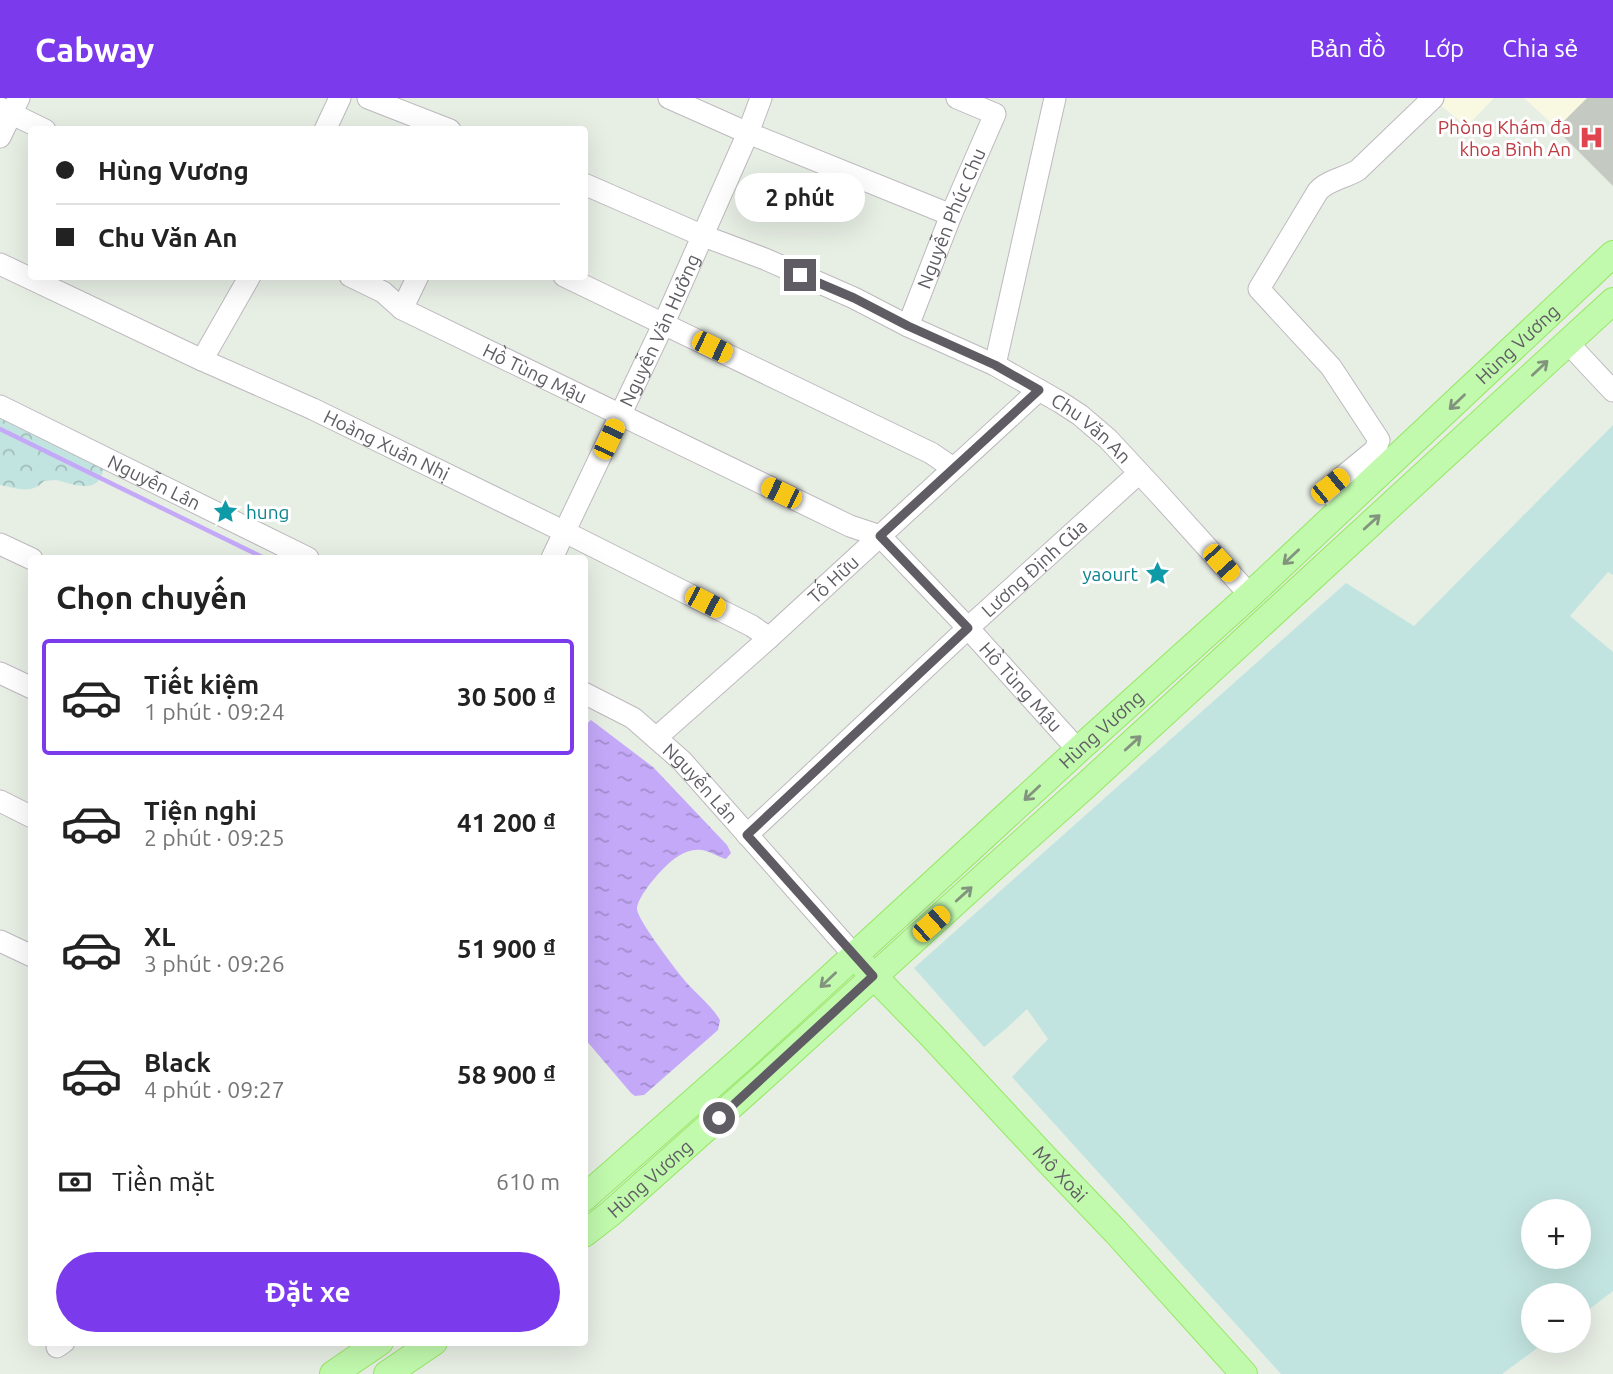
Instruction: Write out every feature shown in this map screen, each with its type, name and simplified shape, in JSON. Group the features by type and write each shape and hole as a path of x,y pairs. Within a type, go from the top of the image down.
{"main road":[{"name":"Hùng Vương","path":"588,1194 727,1072 1250,595 1613,254"},
{"name":"Hùng Vương","path":"588,1231 758,1082 1202,680 1613,301"},
{"path":"1544,319 1567,343"},
{"name":"Mô Xoài","path":"854,955 1116,1232 1244,1374"},
{"path":"332,1374 367,1346"},
{"path":"387,1374 428,1346"}],"street":[{"path":"327,126 341,98"},
{"path":"368,98 440,126"},
{"path":"670,98 748,133 951,215"},
{"name":"Nguyễn Văn Hưởng","path":"554,555 664,323 761,98"},
{"name":"Nguyễn Phúc Chu","path":"908,326 951,215 995,114 957,98"},
{"path":"995,365 1055,98"},
{"path":"1341,511 1330,486 1375,450 1379,440 1331,367 1259,289 1324,184 1358,170 1433,98"},
{"path":"0,137 10,106 39,126"},
{"name":"Chu Văn An","path":"588,186 854,298 908,326 995,365 1060,402 1108,439 1250,595"},
{"name":"Hoàng Xuân Nhị","path":"0,264 28,277"},
{"name":"Hoàng Xuân Nhị","path":"34,280 313,409 752,626 769,638"},
{"path":"202,360 248,280"},
{"name":"Hồ Tùng Mậu","path":"358,280 383,292 402,309 620,416 850,526 880,536 968,628 1078,750"},
{"path":"402,309 416,280"},
{"path":"573,280 931,453 953,468"},
{"path":"1567,343 1613,391"},
{"name":"Tố Hữu","path":"656,738 1039,390"},
{"name":"Nguyễn Lân","path":"0,405 302,555"},
{"name":"Lương Định Của","path":"747,835 968,628 1139,473"},
{"path":"0,544 28,557"},
{"path":"0,673 28,686"},
{"name":"Nguyễn Lân","path":"588,695 633,718 682,761 854,955"},
{"path":"0,801 28,815"},
{"path":"0,941 28,954"}],"shaded area":[{"name":"Phòng Khám đa khoa Bình An","path":"1431,98 1494,98 1467,126"},
{"name":"Phòng Khám đa khoa Bình An","path":"1524,98 1613,98 1613,179"}],"green space":[{"path":"0,416 104,468 100,479 85,486 55,480 44,481 29,489 0,485"},
{"path":"1613,425 1613,575 1608,572 1570,616 1613,652 1613,1291 1591,1308 1591,1283 1521,1283 1521,1353 1531,1353 1502,1374 1281,1374 1012,1077 1048,1039 1027,1009 984,1047 914,968 1346,583 1414,626"}],"water":[{"path":"591,720 653,767 727,845 731,853 726,859 701,850 680,855 656,877 638,904 639,914 656,943 720,1020 718,1030 644,1095 635,1096 631,1093 588,1043 588,723"}],"building":[{"name":"Phòng Khám đa khoa Bình An","path":"1587,98 1613,98 1613,186 1556,129"}],"waterway":[{"path":"0,429 258,555"}],"place":[{"name":"Phòng Khám đa khoa Bình An","path":"1591,138"},
{"name":"hung","path":"226,512"},
{"name":"yaourt","path":"1158,574"}],"route":[{"path":"719,1118 873,976 747,835 968,628 880,536 1039,390 960,348 800,275"}]}
